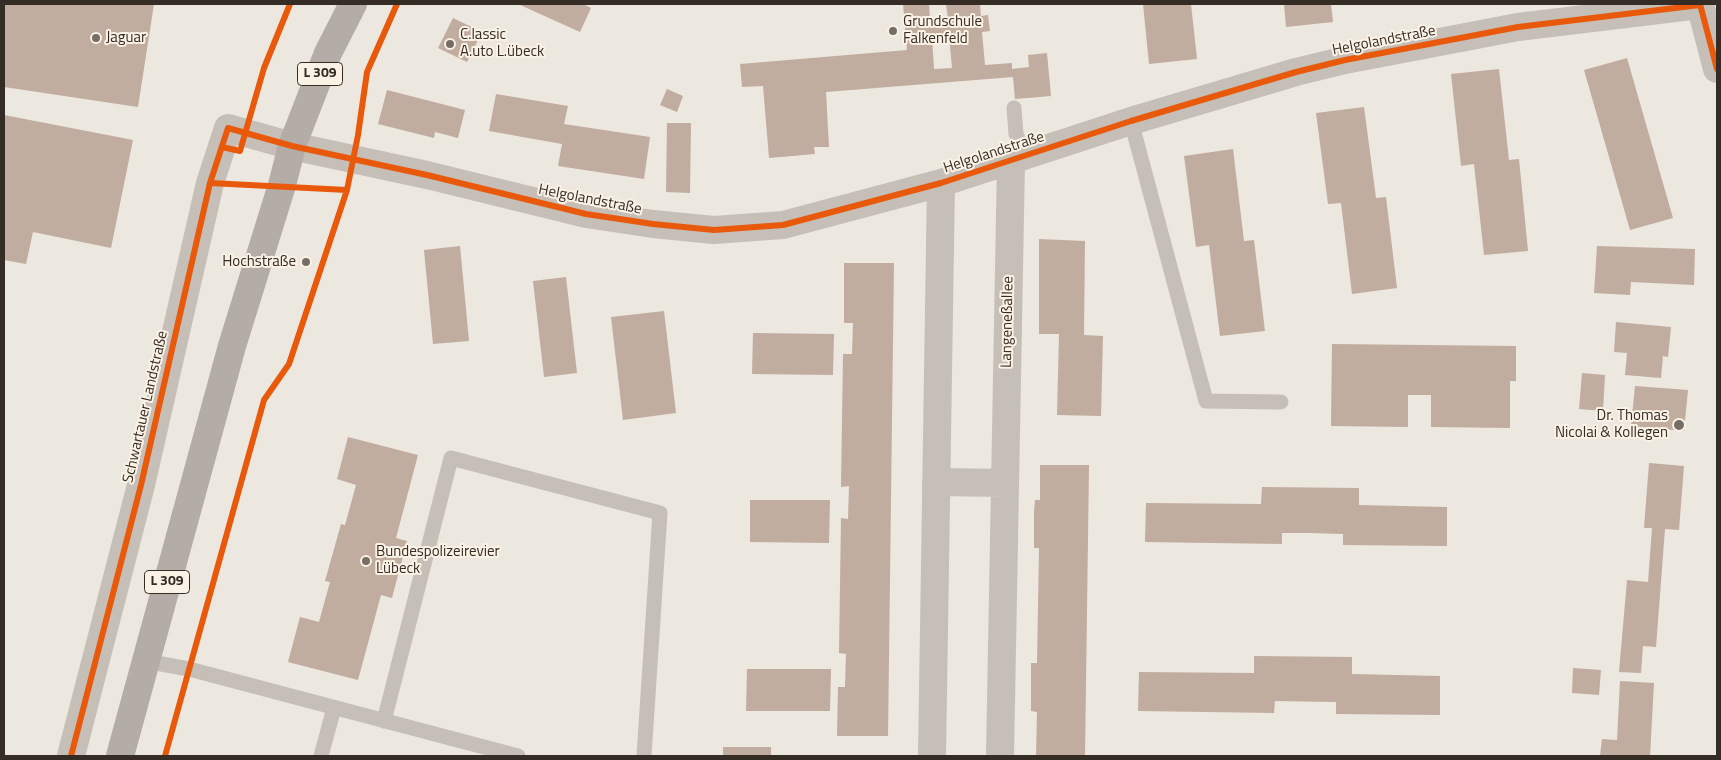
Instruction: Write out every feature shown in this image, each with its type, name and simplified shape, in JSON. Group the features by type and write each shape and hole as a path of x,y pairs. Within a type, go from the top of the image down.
{"main road":[{"name":"L 309","path":"120,756 232,346 282,185 292,146 328,53 353,4"}],"street":[{"name":"Helgolandstraße","path":"292,146 427,175 586,214 653,224 714,230 783,225 941,183 1131,121 1296,72 1345,60 1518,27 1700,4"},
{"path":"1700,4 1717,69"},
{"name":"Schwartauer Landstraße","path":"71,756 141,484 210,183 228,128 292,146"},
{"name":"Langeneßallee","path":"1000,756 1005,483 1018,159"},
{"path":"932,756 941,183"},
{"path":"936,482 1005,483"}],"lane":[{"path":"1014,108 1018,159"},
{"path":"1131,121 1206,401 1281,402"},
{"path":"384,721 451,458 660,512 644,756"},
{"path":"145,661 189,669 518,756"},
{"path":"321,756 334,708"}],"building":[{"path":"4,4 154,4 138,107 4,87"},
{"path":"518,4 583,4 591,8 580,32"},
{"path":"903,4 929,4 930,21 948,19 946,4 980,4 981,16 988,15 990,31 982,32 985,65 1012,63 1012,69 1029,67 1028,55 1047,53 1051,96 1015,99 1013,77 826,92 829,147 814,147 815,154 769,158 763,86 742,87 740,64 907,50","holes":["949,35 952,68 934,69 932,37"]},
{"path":"1143,4 1191,4 1197,59 1149,64"},
{"path":"1284,4 1331,4 1333,22 1286,27"},
{"path":"453,18 482,32 467,62 438,48"},
{"path":"1627,58 1673,218 1630,230 1584,70"},
{"path":"1499,69 1509,160 1519,159 1528,251 1484,255 1474,164 1461,166 1451,74"},
{"path":"667,89 683,96 677,112 660,105"},
{"path":"387,90 465,110 458,138 435,132 434,138 378,124"},
{"path":"496,94 568,106 564,124 650,137 644,179 558,166 562,144 489,131"},
{"path":"1364,107 1376,198 1386,197 1397,288 1352,294 1341,203 1328,204 1316,113"},
{"path":"4,115 133,140 111,248 33,232 26,264 4,260"},
{"path":"667,123 691,123 690,193 666,192"},
{"path":"1233,149 1244,241 1254,240 1265,331 1220,336 1209,245 1196,247 1184,156"},
{"path":"1039,239 1085,241 1084,335 1103,336 1101,416 1057,415 1059,334 1039,334"},
{"path":"460,246 469,341 433,344 424,250"},
{"path":"1597,246 1695,249 1694,285 1631,282 1630,295 1594,293"},
{"path":"844,263 894,263 888,736 837,736 838,687 845,687 846,654 839,653 841,518 848,519 849,486 841,487 843,354 852,354 853,323 844,323"},
{"path":"566,277 577,373 544,377 533,281"},
{"path":"664,311 676,413 623,420 611,317"},
{"path":"1616,322 1671,327 1668,357 1663,356 1661,378 1625,375 1627,353 1614,352"},
{"path":"753,333 834,334 833,375 752,374"},
{"path":"1332,344 1516,346 1516,381 1510,381 1510,428 1431,427 1431,395 1408,395 1408,427 1331,426"},
{"path":"1582,373 1605,375 1603,411 1579,409"},
{"path":"1635,386 1688,390 1684,431 1631,426"},
{"name":"Bundespolizeirevier Lübeck","path":"348,437 418,455 396,538 407,541 392,598 381,595 358,680 288,662 300,617 319,622 330,582 325,581 341,524 345,525 356,485 337,479"},
{"path":"1649,463 1684,466 1679,530 1665,529 1656,647 1643,646 1641,673 1619,672 1627,580 1648,582 1652,528 1644,528"},
{"path":"1040,465 1089,465 1085,756 1036,756 1037,712 1031,711 1031,663 1037,663 1039,548 1034,548 1034,511 1035,500 1040,500"},
{"path":"1262,487 1359,488 1359,505 1447,507 1447,546 1343,545 1343,534 1310,533 1282,533 1282,544 1145,542 1146,503 1261,504"},
{"path":"750,500 830,500 829,543 750,542"},
{"path":"1254,656 1352,657 1352,674 1440,676 1440,715 1336,714 1336,702 1275,701 1274,713 1138,711 1139,672 1254,673"},
{"path":"1573,668 1601,670 1599,695 1572,693"},
{"path":"747,669 831,669 830,711 746,711"},
{"path":"1620,681 1654,683 1650,756 1600,756 1602,739 1617,740"},
{"path":"723,747 771,747 771,756 723,756"}],"cycle path":[{"path":"222,147 240,151 264,68 290,4"},
{"path":"165,756 264,400 289,364 347,190 358,135 367,72 397,4"},
{"path":"1700,4 1717,69"},
{"path":"71,756 141,485 210,183 228,128 292,146 427,175 586,214 653,224 714,230 783,225 941,183 1131,121 1296,72 1345,60 1518,27 1700,5"},
{"path":"210,183 347,190"}],"place":[{"name":"Grundschule Falkenfeld","path":"893,31"},
{"name":"Jaguar","path":"96,38"},
{"name":"C.lassic A.uto L.übeck","path":"450,44"},
{"name":"Hochstraße","path":"306,262"},
{"name":"Dr. Thomas Nicolai & Kollegen","path":"1679,425"},
{"name":"Bundespolizeirevier Lübeck","path":"366,561"}]}
